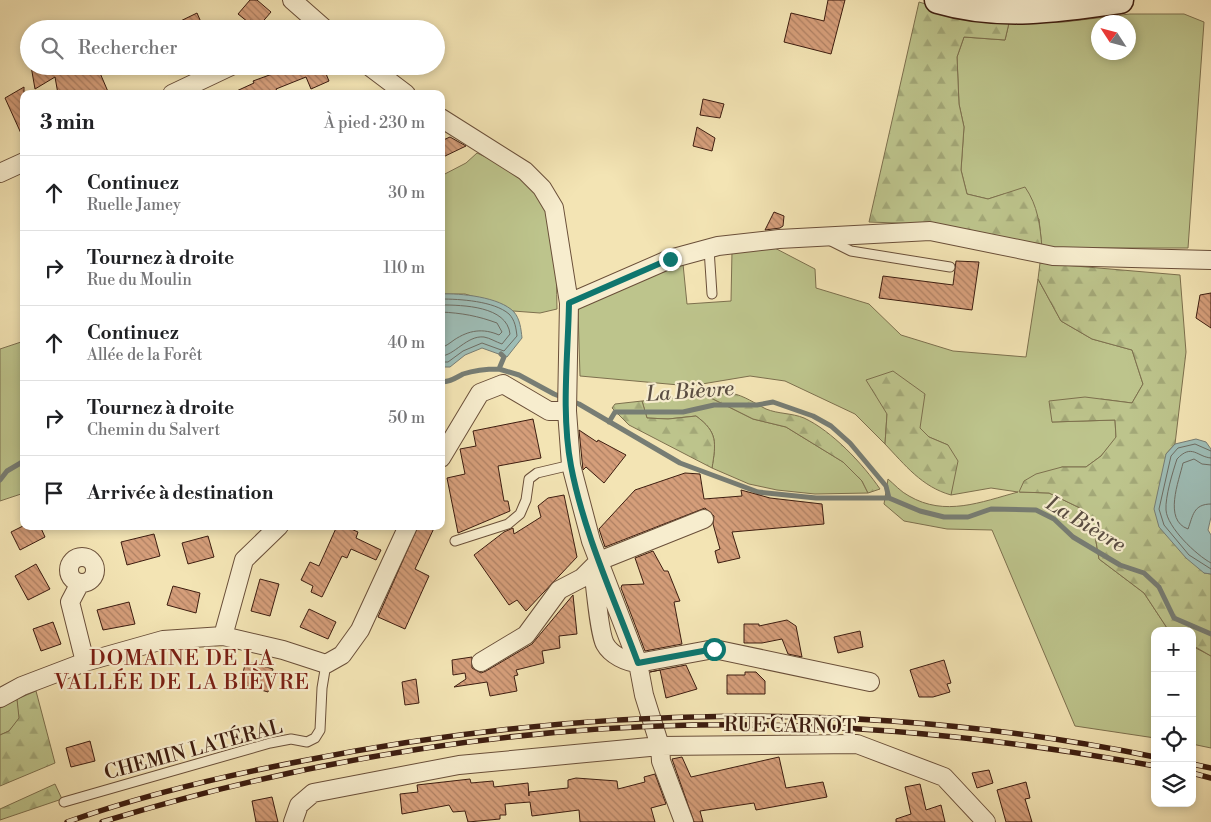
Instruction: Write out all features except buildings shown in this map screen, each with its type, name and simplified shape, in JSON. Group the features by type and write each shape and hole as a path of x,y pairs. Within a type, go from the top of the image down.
{"street":[{"path":"292,0 311,20"},
{"path":"938,0 960,6 1006,12 1062,8 1120,0"},
{"path":"180,90 212,75"},
{"path":"381,75 401,90"},
{"path":"445,121 525,171 542,188 554,208 569,303 567,411 571,465 596,564 604,644 613,654 630,662 638,663 714,649 870,682"},
{"path":"2,167 20,163"},
{"path":"569,303 670,259 709,248 779,239 930,231 1053,256 1211,260"},
{"path":"445,451 480,393 490,388 503,384 548,411 567,411"},
{"path":"481,662 526,634 559,590 582,578 596,564 704,519"},
{"path":"223,636 244,560 274,530"},
{"path":"0,698 22,686 85,662 164,640 223,636 283,650 326,664 342,655 360,630 406,530"},
{"path":"596,564 638,663 644,695 660,746 661,761 684,822"},
{"path":"80,582 70,602 85,662"},
{"name":"RUE CARNOT","path":"293,822 298,805 313,792 459,765 660,746 857,744 944,777 986,822"}],"lane":[{"path":"822,237 851,251 950,267"},
{"path":"709,248 712,294"},
{"path":"455,541 508,524 520,514 526,500 530,480 538,473 571,465"},
{"name":"CHEMIN LATÉRAL","path":"64,802 270,744 291,739 307,742 315,738 320,730 322,688 326,664"}],"green space":[{"path":"919,2 970,17 1009,23 1005,40 964,37 957,57 959,104 964,127 961,170 967,194 988,199 1025,187 1036,209 1042,248 925,224 869,222"},
{"path":"1184,14 1204,22 1188,248 1042,248 1039,219 1004,194 988,199 967,194 961,170 964,127 959,104 957,57 964,37 1005,40 1009,23 1064,22 1091,19 1091,60 1136,60 1136,15 1122,15"},
{"path":"477,153 507,167 527,181 541,199 548,213 552,228 556,262 557,309 540,313 513,311 505,306 465,294 445,294 445,174 466,163"},
{"path":"769,245 815,269 816,288 869,304 901,335 953,351 1026,357 1038,279 1061,321 1092,339 1132,350 1143,384 1132,403 1101,399 1052,422 1115,420 1116,438 1101,456 1086,467 1062,467 1020,492 1049,493 1080,508 1094,530 1099,559 1144,593 1166,627 1151,627 1151,737 1075,726 992,530 947,529 904,521 884,504 888,479 909,496 936,506 963,506 1018,492 991,488 951,495 953,479 948,445 929,437 920,428 887,414 885,444 855,414 785,381 750,376 690,386 580,376 578,310 585,303 641,276 683,264 687,304 731,301 732,251"},
{"path":"1040,263 1180,275 1186,352 1175,444 1166,454 1204,573 1211,574 1211,656 1196,647 1196,627 1166,627 1144,593 1099,559 1094,530 1080,508 1049,493 1019,492 1024,481 1036,474 1062,467 1086,467 1101,456 1116,437 1115,420 1052,422 1049,401 1085,397 1132,403 1143,384 1132,350 1092,339 1061,321 1038,279"},
{"path":"20,342 20,494 0,501 0,349"},
{"path":"893,371 925,394 920,428 929,437 948,445 958,461 951,495 931,487 923,481 885,444 887,414 866,380"},
{"path":"731,393 766,409 799,416 815,424 846,449 865,469 880,489 868,493 862,481 843,462 786,427 753,419 705,395"},
{"path":"705,395 753,419 786,427 843,462 862,481 868,493 815,494 777,490 749,484 712,468 714,439 708,427 696,416 668,419 647,418 642,401"},
{"path":"642,401 647,418 668,419 696,416 703,422 712,433 714,439 712,468 629,425 612,408 615,404"},
{"path":"1196,648 1211,656 1211,748 1196,745"},
{"path":"36,691 55,763 0,786 0,735 9,731 19,718 17,699"},
{"path":"17,699 20,718 9,731 0,735 0,708"},
{"path":"55,784 62,799 0,820 0,809"}],"water":[{"path":"445,294 490,299 508,307 514,312 518,318 522,338 507,357 482,348 465,355 450,367 445,367"},
{"path":"1196,439 1206,442 1211,449 1211,517 1208,530 1211,535 1211,574 1204,573 1186,558 1159,527 1154,509 1166,454 1175,444"}],"waterway":[{"name":"La Bièvre","path":"501,354 504,357 499,369 519,375 554,394 579,404 680,463 758,492 816,498 889,498 920,511 944,517 968,517 991,509 1036,510 1054,519 1073,537 1120,565 1144,573 1159,587 1174,618 1211,634"},
{"name":"La Bièvre","path":"445,382 463,374 499,369"},
{"name":"La Bièvre","path":"609,422 615,412 683,412 714,405 757,405 773,402 813,416 831,426 850,443 886,486 889,498"},
{"name":"La Bièvre","path":"0,480 7,471 20,463"}],"railway":[{"path":"67,822 183,787 302,761 408,742 514,729 621,720 728,716 836,718 943,725 1049,738 1151,756"},
{"path":"102,822 246,783 394,753 468,742 617,728 750,725 866,729 1040,747 1151,765"},
{"path":"1196,765 1211,768"},
{"path":"1196,774 1211,778"}],"district":[{"name":"DOMAINE DE LA VALLÉE DE LA BIÈVRE","path":"182,670"}],"route":[{"path":"670,259 569,303 567,411 571,465 591,541 638,663 714,649"}]}
